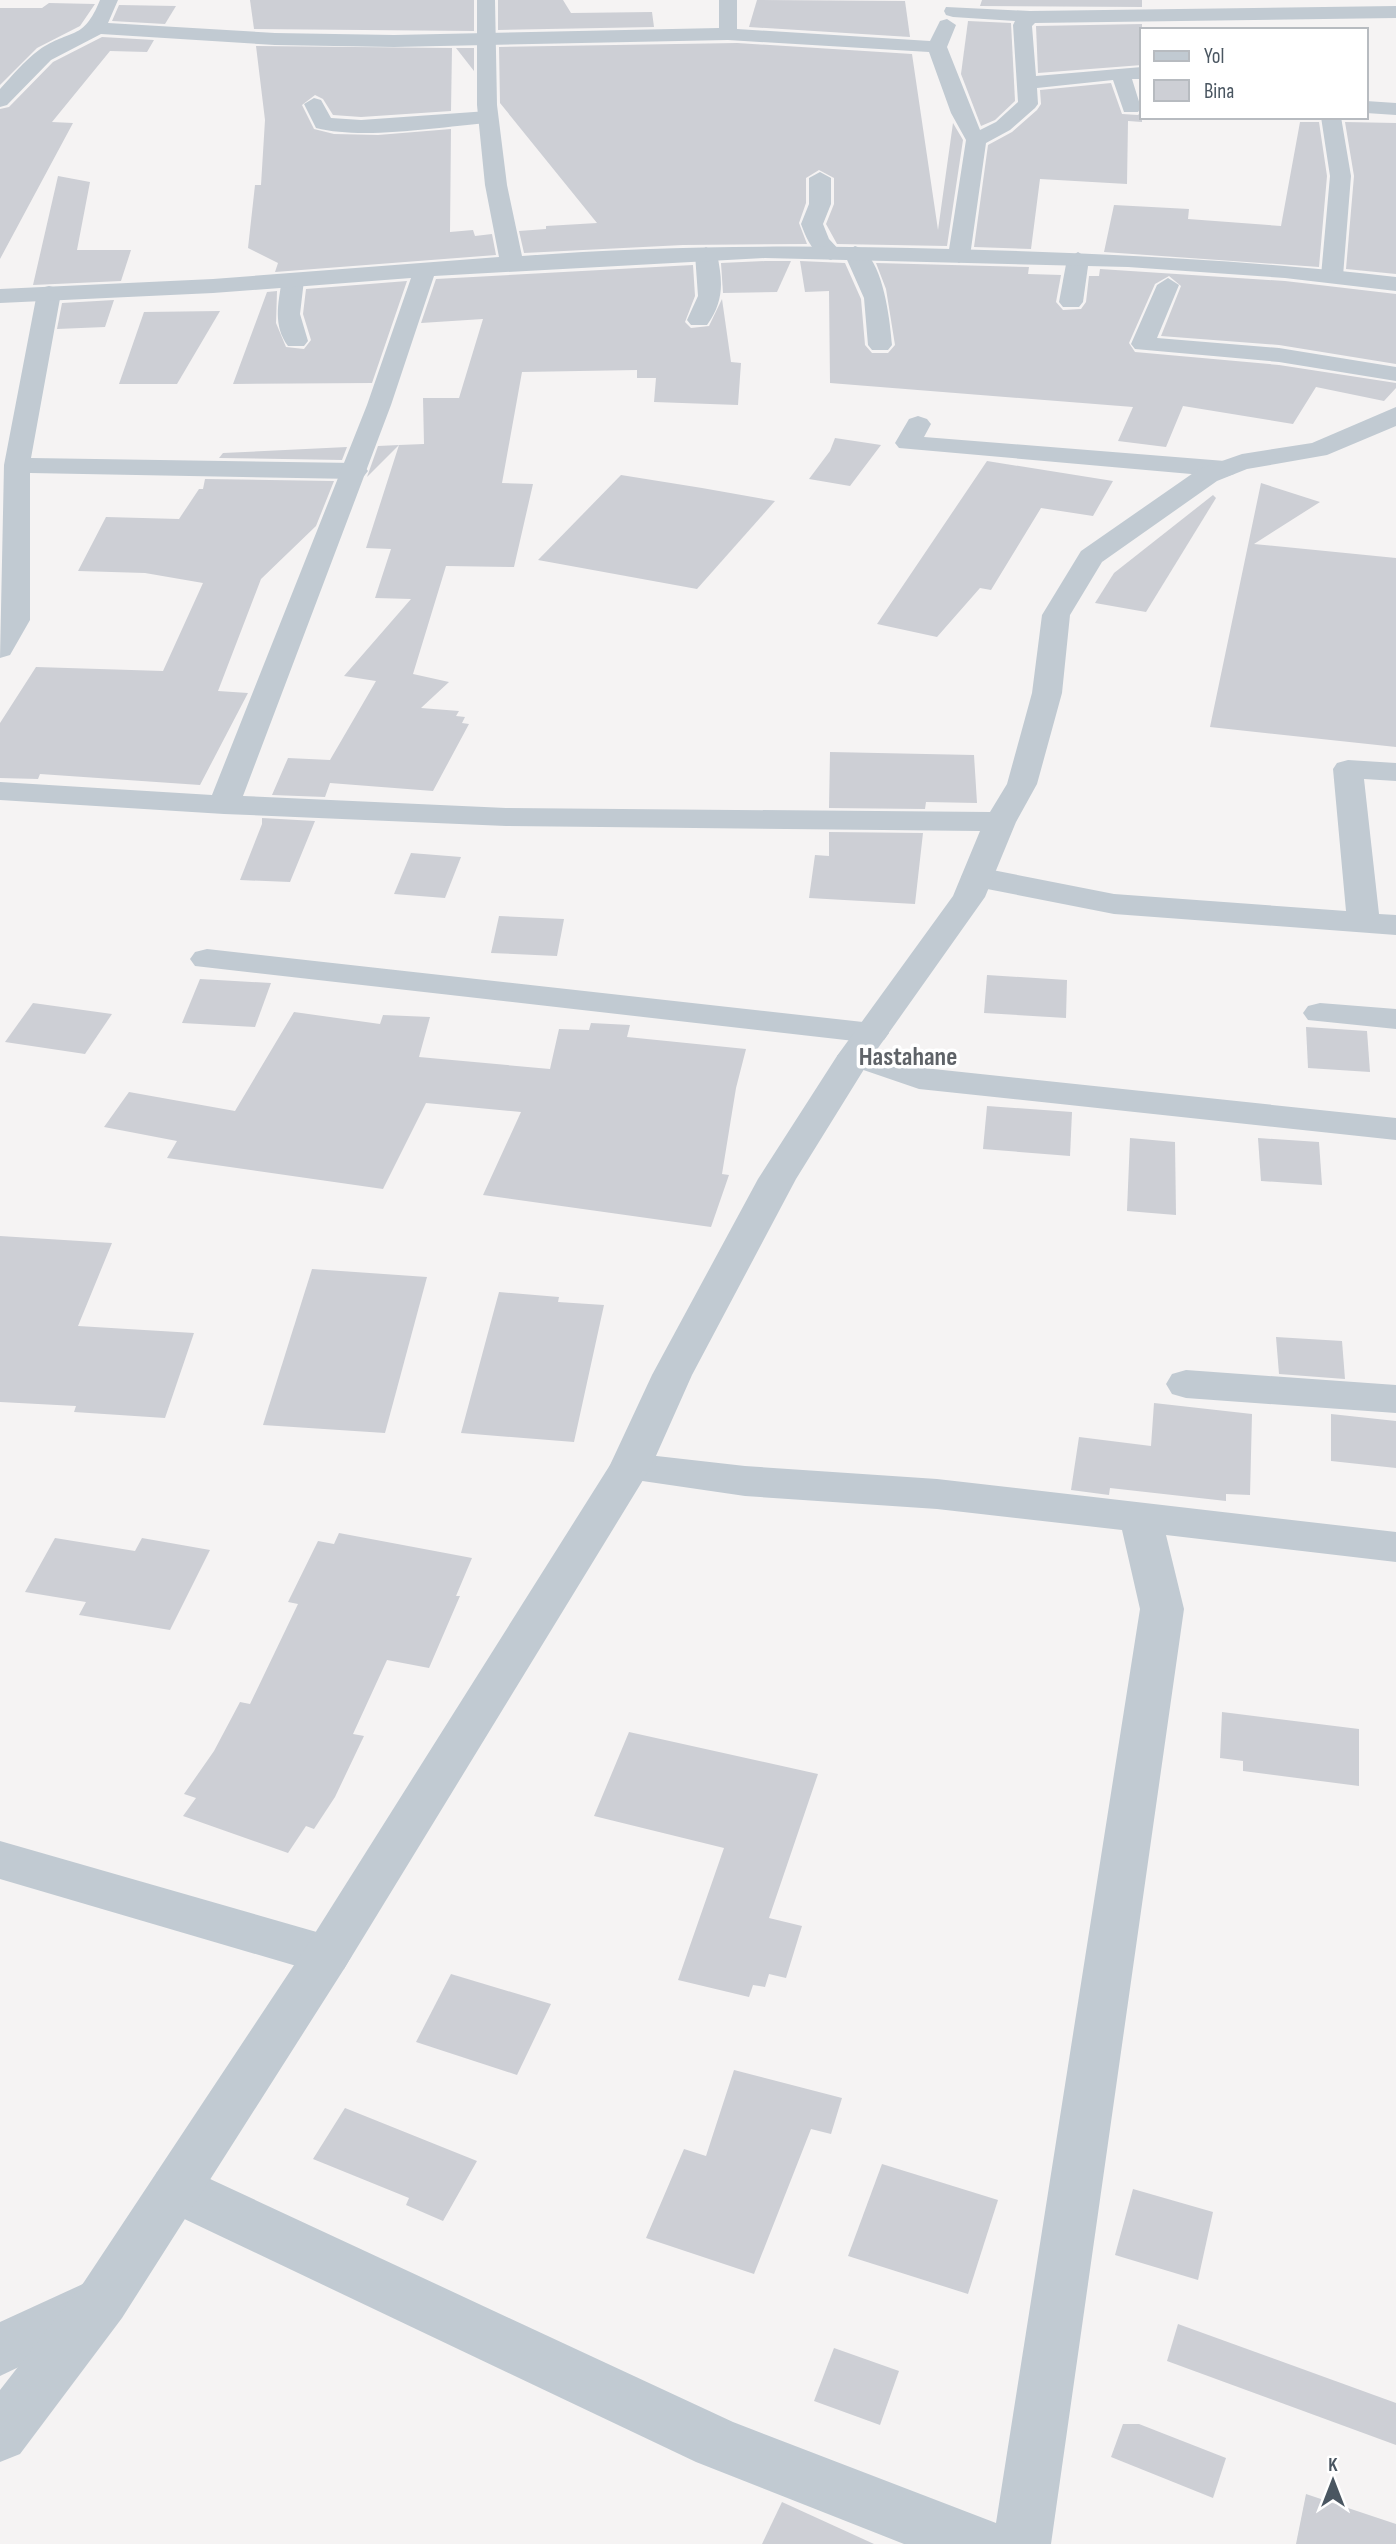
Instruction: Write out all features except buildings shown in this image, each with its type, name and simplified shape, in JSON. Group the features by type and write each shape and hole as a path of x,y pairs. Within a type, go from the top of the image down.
{"street":[{"path":"99,28 109,0"},
{"path":"485,0 488,117 496,185 512,264"},
{"path":"728,0 728,34"},
{"path":"959,256 976,140 961,113 937,47 952,6 1030,17 1203,23 1286,22 1390,8"},
{"path":"976,140 1003,127 1028,104 1022,25 1030,17"},
{"path":"0,101 50,51 76,42 99,28 275,39 487,40 728,34 937,47"},
{"path":"0,73 28,73"},
{"path":"1027,83 1140,73"},
{"path":"1121,74 1131,108"},
{"path":"314,104 323,124 361,126 488,117"},
{"path":"1368,107 1396,109"},
{"path":"1332,119 1341,145 1339,221 1332,276"},
{"path":"820,178 820,204 812,224 819,242 831,253"},
{"path":"0,296 706,254 831,253 1078,259 1285,271 1396,284"},
{"path":"699,320 709,306 713,289 706,254"},
{"path":"855,254 876,298 880,345"},
{"path":"1072,302 1078,259"},
{"path":"224,805 243,749 355,471 405,337 425,270"},
{"path":"293,280 288,314 296,341"},
{"path":"1168,285 1143,345 1279,355 1396,374"},
{"path":"0,649 16,620 9,566 17,465 49,293"},
{"path":"0,409 26,407"},
{"path":"0,2435 103,2300 327,1955 630,1466 672,1375 777,1179 864,1044 969,897 1000,822 1022,784 1044,706 1056,615 1091,557 1208,475 1242,462 1318,450 1384,423 1396,415"},
{"path":"918,424 908,443 1225,469"},
{"path":"17,465 355,471"},
{"path":"1364,923 1348,769 1396,772"},
{"path":"0,791 224,805 506,817 1000,822"},
{"path":"977,877 1114,904 1396,925"},
{"path":"207,959 864,1044 919,1078 1396,1129"},
{"path":"1320,1013 1396,1018"},
{"path":"1185,1384 1396,1399"},
{"path":"630,1466 745,1481 937,1494 1396,1547"},
{"path":"1022,2544 1162,1609 1140,1517"},
{"path":"0,1860 327,1955"},
{"path":"176,2189 716,2442 977,2544"},
{"path":"0,2350 103,2300"}],"district":[{"name":"Hastahane","path":"908,1057"}]}
